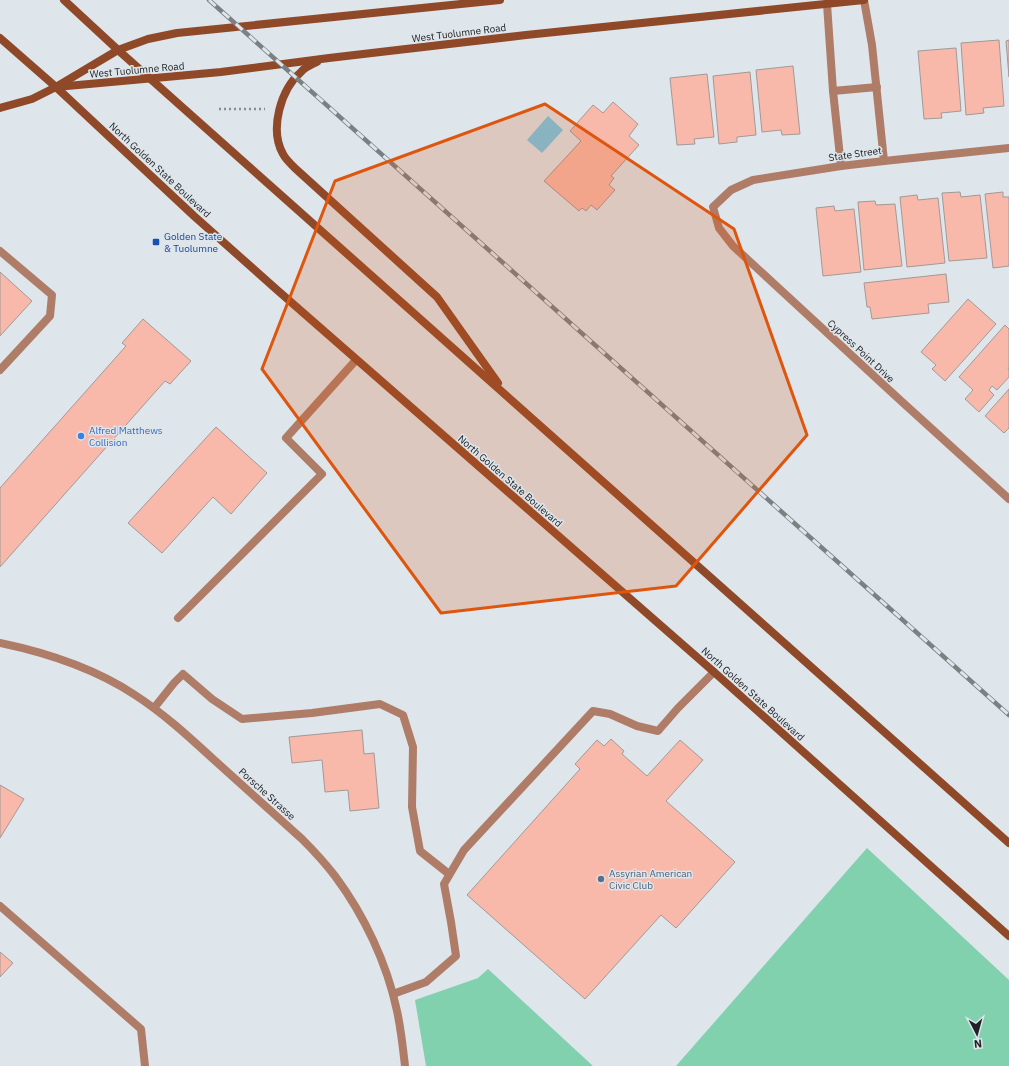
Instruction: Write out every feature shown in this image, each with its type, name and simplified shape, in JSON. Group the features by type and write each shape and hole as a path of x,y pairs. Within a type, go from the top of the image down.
{"main road":[{"path":"64,0 118,50 1009,843"},
{"name":"West Tuolumne Road","path":"0,108 32,99 56,87 118,50 148,39 177,33 500,0"},
{"name":"West Tuolumne Road","path":"56,87 221,72 526,35 827,2 864,0"},
{"name":"North Golden State Boulevard","path":"0,38 56,87 194,216 356,360 714,672 1009,936"},
{"path":"329,58 301,71 295,77 284,95 277,125 279,146 282,154 297,170 437,296 506,396"}],"street":[{"path":"864,0 872,45 884,160"},
{"path":"827,2 833,91 841,166"},
{"path":"833,91 877,87"},
{"name":"State Street","path":"713,207 731,190 753,180 884,160 1009,148"},
{"name":"Cypress Point Drive","path":"713,207 719,228 733,246 1009,499"},
{"path":"0,251 52,295 50,316 0,370"},
{"path":"178,618 322,474 286,438 356,360"},
{"name":"Porsche Strasse","path":"0,643 33,651 77,665 94,672 135,694 175,724 319,856 344,889 362,920 381,961 393,994 399,1022 405,1066"},
{"path":"393,994 426,982 456,956 444,884 449,874 464,850 593,711 610,714 637,726 658,731 678,708 714,672"},
{"path":"154,708 183,674 212,699 242,719 312,713 380,704 403,715 413,747 412,807 420,851 449,874"},
{"path":"0,906 141,1029 145,1066"}],"path":[{"path":"219,109 265,109"}],"highlighted area":[{"path":"545,104 734,229 807,435 676,586 441,613 262,369 335,181"}],"green space":[{"path":"867,848 1009,980 1009,1066 676,1066"},
{"path":"488,969 593,1066 426,1066 415,1000 478,978"}],"water":[{"path":"548,116 563,130 542,153 527,140"}],"building":[{"path":"999,40 1004,106 983,108 984,113 966,115 961,43"},
{"path":"1009,40 1009,77 1006,41"},
{"path":"956,48 961,111 941,113 942,118 924,119 918,51"},
{"path":"793,66 800,134 782,135 781,130 762,132 756,70"},
{"path":"750,72 756,135 737,137 737,142 719,144 713,76"},
{"path":"707,74 714,137 694,139 695,144 677,145 670,78"},
{"path":"613,102 638,124 629,136 639,145 611,176 614,178 609,185 615,190 597,210 591,205 586,211 582,208 579,211 544,181 581,141 570,131 593,105 603,113"},
{"path":"960,192 961,197 980,195 987,258 949,261 942,193"},
{"path":"1003,192 1003,197 1009,197 1009,266 993,268 985,194"},
{"path":"917,195 918,200 938,198 945,263 907,267 900,197"},
{"path":"875,201 876,205 895,204 902,266 864,270 858,202"},
{"path":"834,206 835,211 854,209 861,272 823,276 816,208"},
{"path":"0,272 32,301 0,336"},
{"path":"946,274 949,302 928,304 929,313 872,319 870,307 867,307 864,283"},
{"path":"968,299 996,324 945,381 932,369 936,365 921,352"},
{"name":"Alfred Matthews Collision","path":"143,319 191,361 170,384 165,381 0,567 0,488 126,346 122,343"},
{"path":"1005,325 1009,329 1009,377 997,390 992,386 989,390 994,395 979,412 965,399 973,390 959,377"},
{"path":"1009,389 1009,428 1004,433 985,416"},
{"path":"216,427 267,473 231,514 213,497 162,553 128,523"},
{"path":"362,730 364,754 374,753 379,808 350,811 348,790 325,792 322,760 292,763 289,737"},
{"name":"Assyrian American Civic Club","path":"611,739 624,751 622,754 647,776 680,740 703,760 666,801 735,862 676,928 661,915 585,999 467,895 580,769 575,764 597,740 604,746"},
{"path":"0,785 24,799 0,838"},
{"path":"0,952 13,963 0,977"}],"railway":[{"path":"209,0 1009,715"}],"place":[{"name":"Golden State & Tuolumne","path":"156,242"},
{"name":"Alfred Matthews Collision","path":"81,436"},
{"name":"Assyrian American Civic Club","path":"601,879"}]}
